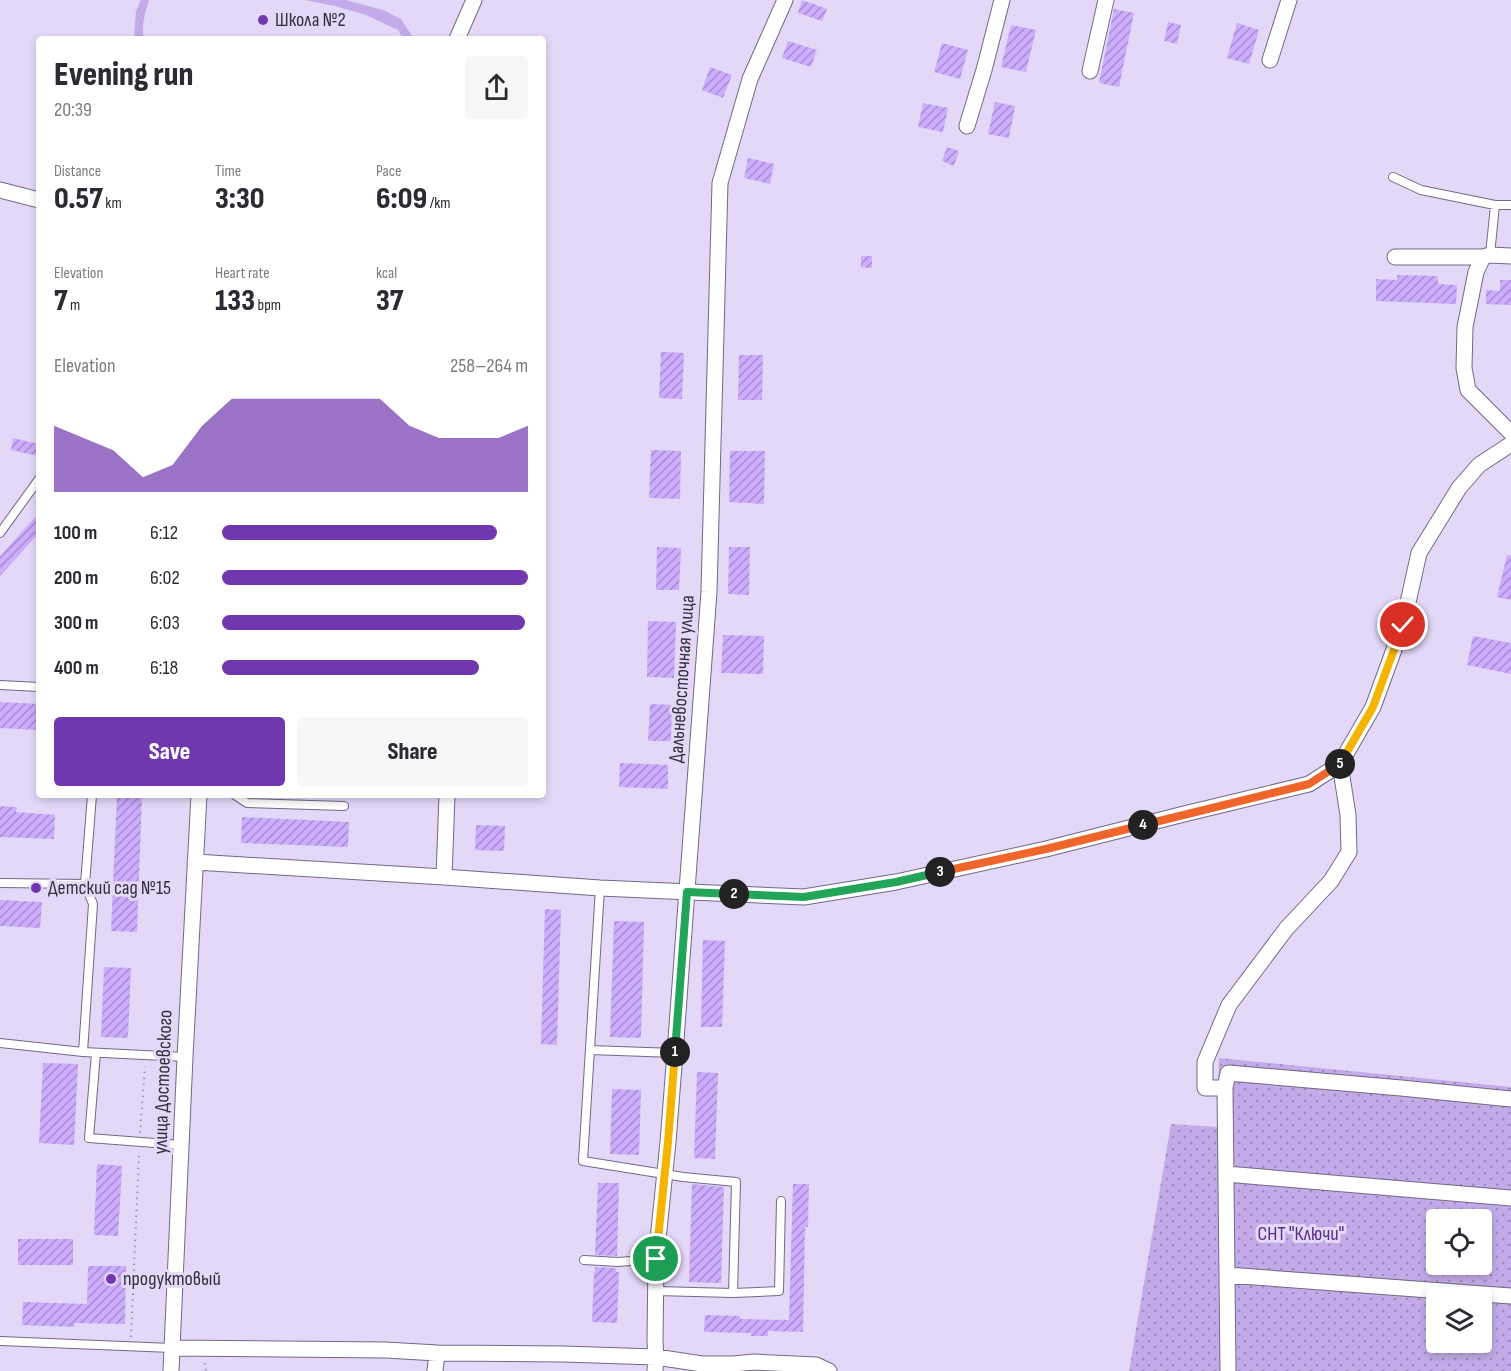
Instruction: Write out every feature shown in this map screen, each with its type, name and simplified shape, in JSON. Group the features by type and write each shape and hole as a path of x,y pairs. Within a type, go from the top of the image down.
{"street":[{"path":"458,36 474,0"},
{"name":"Дальневосточная улица","path":"656,1364 656,1259 675,1053 710,591 720,183 750,79 784,0"},
{"path":"967,126 1002,0"},
{"path":"1090,71 1106,0"},
{"path":"1270,60 1289,0"},
{"path":"0,190 36,199"},
{"path":"1487,256 1476,272 1466,327 1464,368 1468,390 1511,433"},
{"path":"1395,257 1511,256"},
{"path":"195,862 600,888 804,897 896,882 1046,849 1309,784 1340,765 1373,707 1403,625 1419,553 1459,488 1479,465 1511,444"},
{"path":"1225,1088 1206,1088 1205,1062 1229,1005 1286,929 1331,881 1349,852 1348,815 1340,765"},
{"name":"улица Достоевского","path":"171,1371 199,798"},
{"path":"444,877 447,798"},
{"path":"1228,1371 1225,1088 1228,1073 1511,1099"},
{"path":"1226,1174 1511,1198"},
{"path":"1227,1275 1511,1296"},
{"path":"172,1348 563,1354 656,1364 754,1362 816,1365 829,1371"},
{"path":"435,1371 436,1353"}],"lane":[{"path":"1393,177 1421,190 1495,206 1511,205"},
{"path":"1487,256 1495,206"},
{"path":"0,533 36,483"},
{"path":"0,685 36,687"},
{"path":"83,1052 93,904 85,884 92,798"},
{"path":"240,798 248,803 344,806"},
{"path":"0,883 85,884"},
{"path":"600,888 583,1161 664,1174 736,1182 733,1293"},
{"path":"0,1043 96,1053 185,1057"},
{"path":"590,1050 675,1053"},
{"path":"96,1053 89,1138 182,1145"},
{"path":"656,1291 733,1293 779,1291 781,1201"},
{"path":"584,1260 618,1262 656,1259"},
{"path":"0,1341 172,1348"}],"path":[{"path":"131,1347 139,1142 146,1055"}],"green space":[{"path":"141,0 149,0 143,24 143,36 134,36 136,11"},
{"path":"305,0 346,0 383,10 401,19 412,36 401,36 398,30 366,15"},
{"name":"СНТ \"Ключи\"","path":"1219,1058 1511,1087 1511,1371 1129,1371 1171,1124 1217,1127"}],"building":[{"path":"802,0 827,9 822,21 798,13"},
{"path":"1114,9 1134,13 1119,87 1099,83"},
{"path":"1168,22 1181,25 1177,44 1164,41"},
{"path":"1237,23 1259,30 1249,64 1227,58"},
{"path":"1011,25 1036,30 1026,72 1001,67"},
{"path":"788,41 817,50 811,67 782,58"},
{"path":"942,43 968,50 960,79 934,72"},
{"path":"710,67 732,75 723,98 702,90"},
{"path":"995,102 1015,106 1009,138 988,134"},
{"path":"923,103 948,108 943,132 918,127"},
{"path":"947,147 959,151 954,166 942,161"},
{"path":"748,158 774,164 770,184 744,178"},
{"path":"861,256 872,256 872,268 861,267"},
{"path":"1397,275 1438,276 1438,284 1457,285 1456,304 1376,301 1376,279 1397,280"},
{"path":"1500,280 1511,280 1511,305 1486,304 1486,290 1500,291"},
{"path":"661,352 684,353 682,399 659,398"},
{"path":"739,355 763,355 762,400 738,400"},
{"path":"13,438 36,443 36,455 11,450"},
{"path":"651,450 681,451 680,499 649,498"},
{"path":"730,451 765,451 764,504 729,502"},
{"path":"36,516 36,536 0,576 0,556"},
{"path":"657,547 681,548 679,590 656,590"},
{"path":"729,547 750,547 749,595 728,594"},
{"path":"1507,555 1511,555 1511,600 1497,597"},
{"path":"648,621 676,622 674,678 647,677"},
{"path":"723,635 764,636 763,674 721,673"},
{"path":"1473,636 1511,643 1511,674 1467,665"},
{"path":"0,702 36,704 36,730 0,728"},
{"path":"650,704 672,705 671,741 648,741"},
{"path":"620,763 668,765 668,789 619,787"},
{"path":"117,798 142,798 137,932 111,931"},
{"path":"0,806 17,807 16,812 55,815 54,839 0,837"},
{"path":"242,817 349,822 348,847 241,843"},
{"path":"476,825 505,826 504,851 475,850"},
{"path":"0,900 42,902 40,928 0,926"},
{"path":"545,909 561,910 557,1045 541,1044"},
{"path":"614,921 644,922 641,1038 610,1037"},
{"path":"703,940 725,941 722,1027 701,1027"},
{"path":"104,967 131,968 128,1038 101,1037"},
{"path":"43,1063 78,1064 74,1145 39,1143"},
{"path":"697,1072 718,1073 715,1159 694,1158"},
{"path":"612,1089 641,1090 639,1155 610,1154"},
{"path":"97,1164 122,1166 118,1236 94,1235"},
{"path":"598,1183 619,1183 617,1256 595,1255"},
{"path":"692,1184 724,1187 721,1283 689,1282"},
{"path":"793,1184 809,1184 808,1227 805,1227 803,1332 768,1331 768,1336 751,1336 751,1333 704,1332 705,1315 740,1316 740,1319 789,1320"},
{"path":"18,1239 73,1239 73,1265 18,1265"},
{"path":"88,1266 126,1266 125,1324 75,1323 74,1327 22,1325 23,1302 87,1304"},
{"path":"595,1267 616,1268 616,1272 619,1272 617,1323 592,1322"}],"place":[{"name":"Школа №2","path":"263,20"},
{"name":"Детский сад №15","path":"36,888"},
{"name":"продуктовый","path":"111,1279"}],"route":[{"path":"656,1259 668,1142 687,892 804,897 896,882 1046,849 1309,784 1340,765 1373,707 1403,625"}]}
